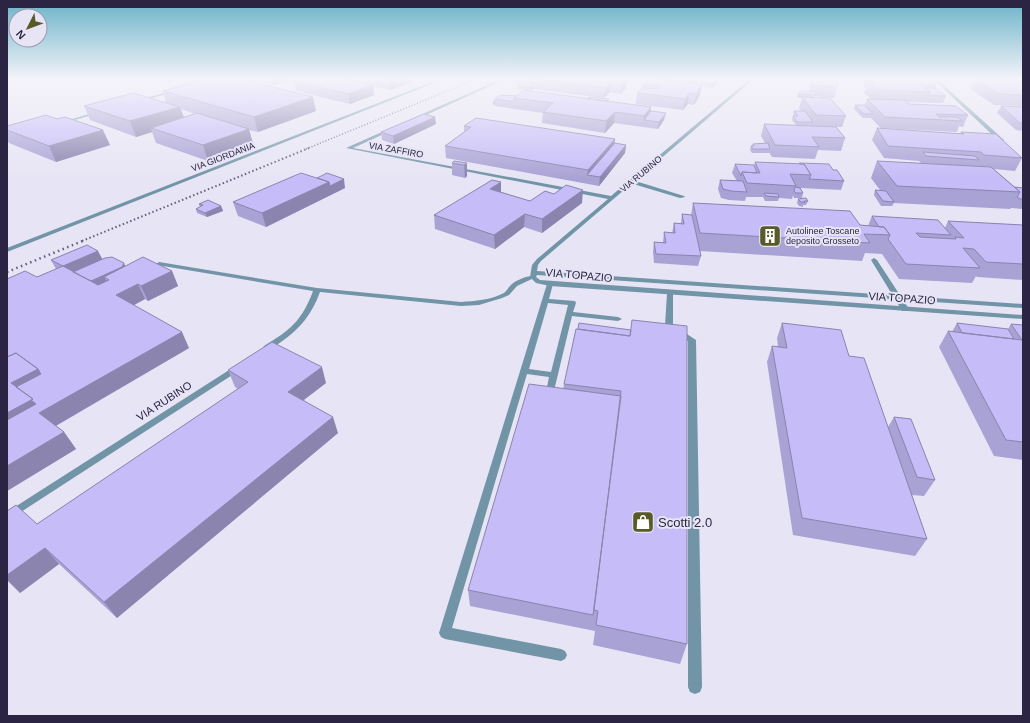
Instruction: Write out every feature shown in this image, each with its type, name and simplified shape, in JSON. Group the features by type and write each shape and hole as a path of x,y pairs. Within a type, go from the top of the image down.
{"street":[{"path":"60,123 100,112"},
{"name":"VIA GIORDANIA","path":"7,250 359,112"},
{"name":"VIA ZAFFIRO","path":"430,112 348,148 613,198"},
{"name":"VIA RUBINO","path":"534,275 535,265 539,260 714,112"},
{"path":"970,112 1006,145"},
{"path":"632,182 682,198"},
{"path":"874,260 905,309"},
{"path":"159,264 317,290 461,304 479,303 500,298 507,294 515,285 534,275"},
{"name":"VIA TOPAZIO","path":"534,275 538,282 550,284 1023,317"},
{"name":"VIA TOPAZIO","path":"534,275 1023,306"},
{"path":"550,284 445,633 561,655"},
{"path":"259,354 292,332 303,320 310,310 317,290"},
{"path":"670,292 669,326 692,340 695,687"},
{"path":"545,301 572,303 549,399"},
{"path":"570,314 618,319"},
{"name":"VIA RUBINO","path":"7,517 246,362"},
{"path":"524,371 554,375"}],"building":[{"path":"102,112 163,112 130,121"},
{"path":"236,112 270,112 254,117"},
{"path":"543,112 647,112 644,116 615,112 606,121"},
{"path":"650,112 666,113 659,122 644,120"},
{"path":"795,112 806,112 813,122 797,122 793,116 798,116"},
{"path":"813,112 842,112 846,116 816,115"},
{"path":"862,112 871,112 873,114 864,114"},
{"path":"880,112 964,112 968,115 936,114 939,117 958,117 962,121 885,117"},
{"path":"1007,112 1023,112 1023,123 1020,123"},
{"path":"197,113 249,129 203,145 151,128"},
{"path":"424,114 435,117 393,136 381,132"},
{"path":"46,115 57,119 65,117 103,130 49,146 7,130 7,126"},
{"path":"476,118 615,139 588,170 445,146 471,127 464,126"},
{"path":"764,124 836,127 845,138 812,137 819,147 775,145"},
{"path":"877,128 964,134 961,132 996,134 1022,158 984,155 981,152 888,146"},
{"path":"615,143 626,145 600,177 587,175"},
{"path":"768,143 770,149 753,149 751,146 754,146 753,144"},
{"path":"923,152 975,156 979,160 926,156"},
{"path":"454,161 467,163 464,165 452,163"},
{"path":"877,161 991,167 1020,192 897,186"},
{"path":"755,162 804,164 811,175 790,174 796,186 747,183 742,172 760,173"},
{"path":"799,163 829,164 833,170 837,170 844,181 809,179 811,175 804,164"},
{"path":"735,164 754,165 757,173 742,172 741,176"},
{"path":"301,173 329,182 262,213 233,202"},
{"path":"327,173 344,179 330,186 329,182 317,178"},
{"path":"492,180 501,182 490,189 530,201 545,191 554,194 566,185 583,190 542,219 525,214 494,235 434,215"},
{"path":"720,180 743,181 747,192 723,189"},
{"path":"795,187 800,188 803,193 796,193 794,191"},
{"path":"1015,187 1023,188 1023,199 1017,197 1020,192"},
{"path":"875,190 886,191 894,202 883,201"},
{"path":"764,193 778,194 779,197 766,196"},
{"path":"806,198 808,201 804,201 805,202 801,202 798,199"},
{"path":"208,200 221,206 205,213 196,209 203,205 199,204"},
{"path":"693,203 850,211 860,225 884,227 890,235 864,234 870,243 700,233"},
{"path":"682,214 692,215 701,256 656,254 654,242 666,243 664,232 675,233 674,223 684,224"},
{"path":"872,216 938,220 951,235 916,233 920,237 964,238 948,221 1023,225 1023,264 986,262 974,249 963,248 980,268 906,264 888,239 890,235 884,227 879,227"},
{"path":"87,245 98,251 63,266 51,260"},
{"path":"112,257 124,263 122,267 91,281 73,272 105,258"},
{"path":"143,257 172,271 141,286 138,284 116,295 182,332 39,413 64,432 7,466 7,420 36,404 31,400 33,399 16,387 41,374 38,369 16,353 7,357 7,279 25,271 37,277 63,266 98,285 109,280 104,277"},
{"name":"Scotti 2.0","path":"632,320 687,326 687,644 596,625 598,611 594,610 621,391 564,384 576,329 630,336"},
{"path":"579,323 631,330 630,336 578,329"},
{"path":"782,323 841,330 849,356 864,358 927,539 802,518 772,346 787,348"},
{"path":"957,323 1008,329 1014,339 962,333"},
{"path":"1011,324 1023,325 1023,442 1006,440 948,331 1022,340"},
{"path":"272,342 322,367 288,392 333,417 104,602 45,548 7,575 7,511 16,505 37,524 248,382 228,370"},
{"path":"16,353 38,369 11,383 33,399 7,413 7,357"},
{"path":"529,384 621,396 593,615 468,590"},
{"path":"894,417 911,419 935,480 917,477"}],"railway":[{"path":"306,149 397,112"},
{"path":"82,241 309,148"},
{"path":"7,272 85,240"}],"place":[{"name":"Autolinee Toscane deposito Grosseto","path":"770,236"},
{"name":"Scotti 2.0","path":"643,522"}]}
